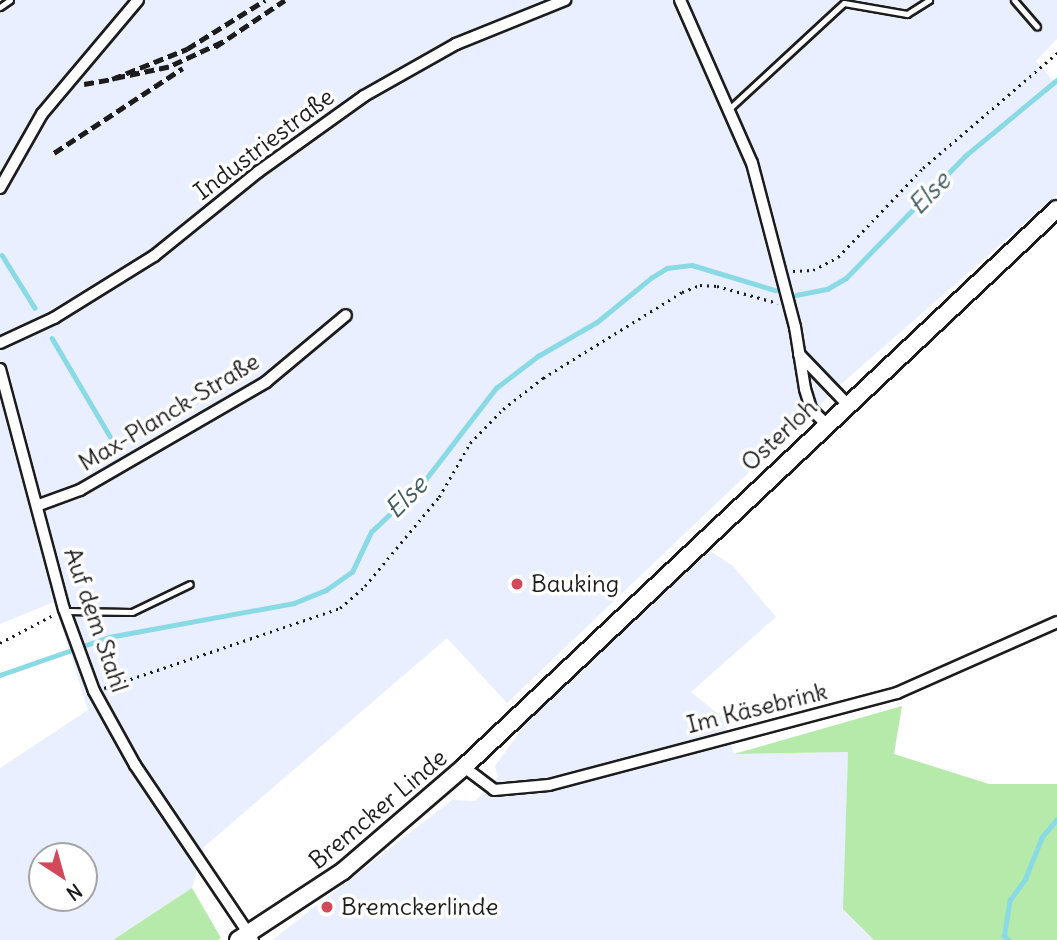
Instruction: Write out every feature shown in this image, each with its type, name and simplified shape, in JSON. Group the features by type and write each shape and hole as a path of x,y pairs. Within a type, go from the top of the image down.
{"main road":[{"name":"Osterloh","path":"535,697 846,403 1057,209"},
{"name":"Bremcker Linde","path":"247,938 343,871 464,767 535,697"}],"street":[{"name":"Industriestraße","path":"0,343 54,318 154,256 258,172 363,96 456,44 565,0"},
{"path":"680,0 752,163 788,300 811,409 825,423"},
{"path":"0,188 42,114 134,2"},
{"name":"Max-Planck-Straße","path":"39,505 80,490 266,382 346,315"},
{"path":"799,354 846,403"},
{"name":"Auf dem Stahl","path":"0,369 39,505 65,610 83,660 135,765 247,938"},
{"name":"Im Käsebrink","path":"464,767 494,790 549,785 897,693 1057,622"}],"lane":[{"path":"0,7 9,0"},
{"path":"729,109 844,3 907,15 929,0"},
{"path":"1014,0 1037,26"},
{"path":"65,610 132,612 190,584"}],"path":[{"path":"779,272 813,270 838,257 923,168 1057,53"},
{"path":"117,684 340,608 365,586 439,497 470,443 503,409 543,378 682,292 699,285 765,303 788,300"},
{"path":"0,643 65,610"}],"shaded area":[{"path":"0,0 1057,0 1057,39 1036,61 1057,85 1057,195 848,378 507,703 447,638 204,847 192,888 113,940 0,940 0,768 88,710 54,602 0,624"},
{"path":"707,549 733,566 776,617 691,692 723,718 734,754 848,752 844,909 874,940 272,940 452,800 475,801 498,777 495,766 542,701"}],"green space":[{"path":"902,706 894,754 989,784 1057,784 1057,940 874,940 843,909 848,752 734,754"},
{"path":"192,888 221,938 218,940 113,940"}],"waterway":[{"name":"Else","path":"796,295 827,289 846,278 965,156 1057,80"},
{"path":"2,255 35,308"},
{"name":"Else","path":"0,675 109,637 294,603 326,590 352,572 371,532 422,484 496,388 538,356 597,322 651,278 667,268 692,265 775,290"},
{"path":"52,338 110,436"},
{"path":"1008,940 1004,936 1010,900 1025,879 1042,837 1057,819"}],"railway":[{"path":"223,42 169,67 112,79 187,49 265,0"},
{"path":"215,47 285,0"},
{"path":"54,153 183,68"},
{"path":"84,84 112,79"}],"place":[{"name":"Bauking","path":"517,584"},
{"name":"Bremckerlinde","path":"327,907"}]}
